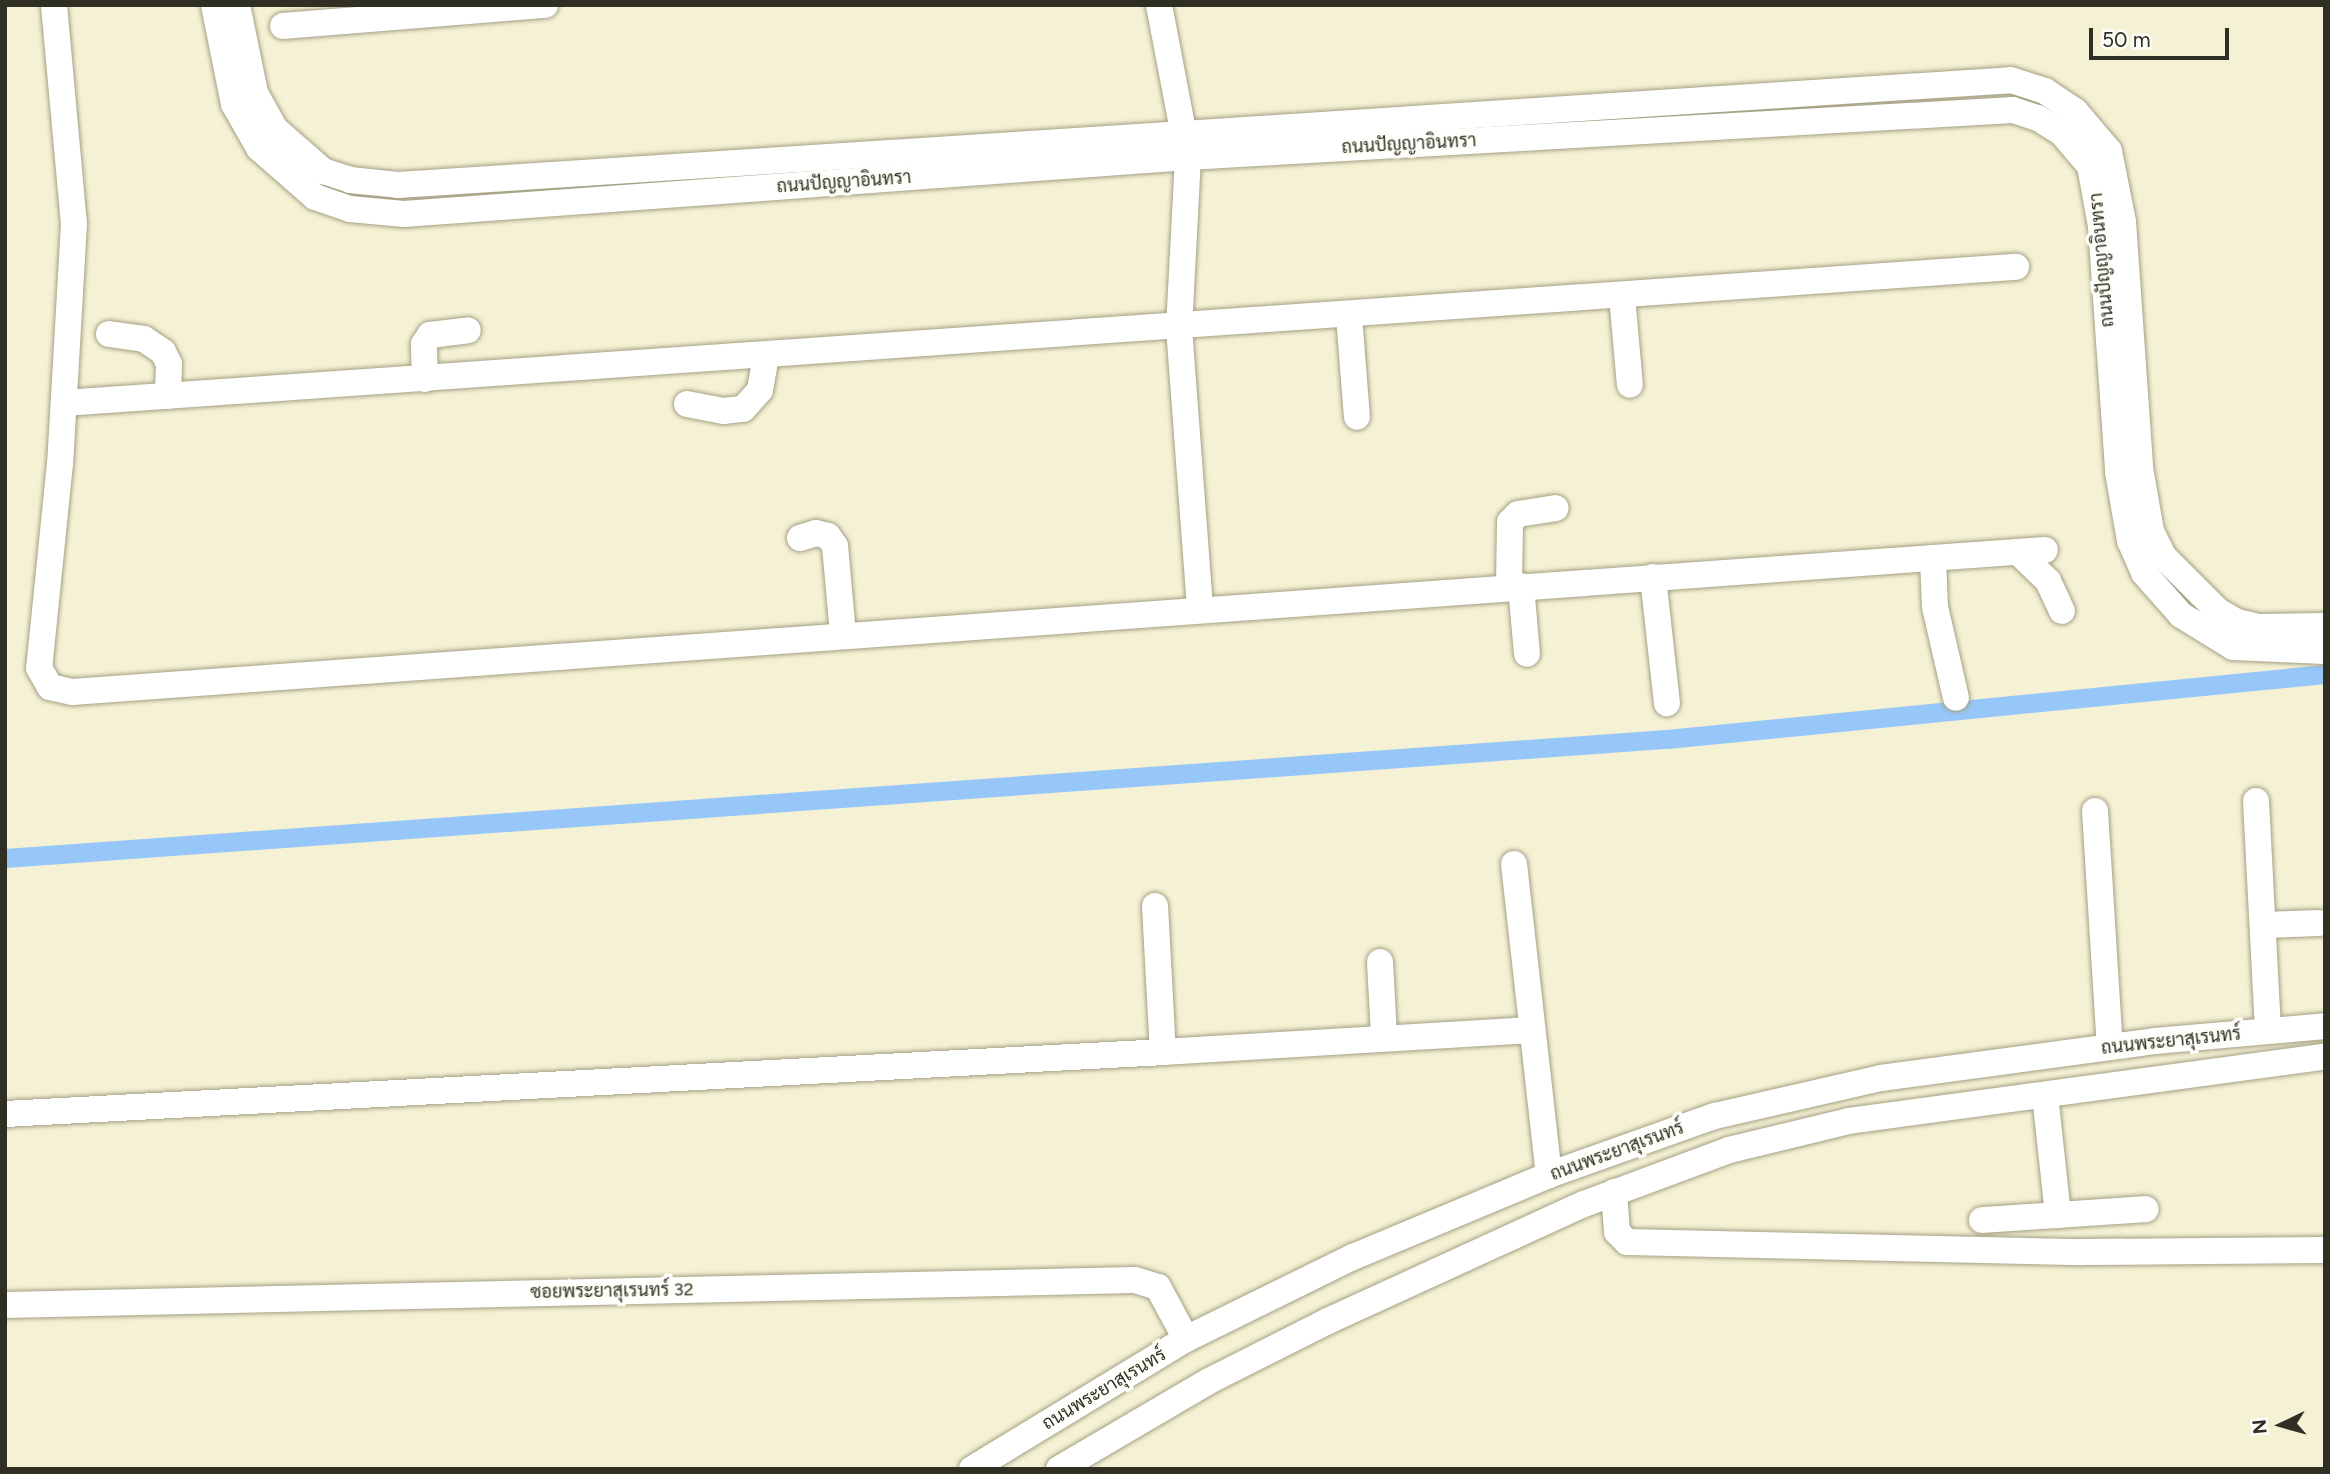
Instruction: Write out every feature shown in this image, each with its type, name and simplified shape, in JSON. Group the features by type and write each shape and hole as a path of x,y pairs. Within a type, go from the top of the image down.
{"street":[{"path":"54,5 74,223 64,403 39,668 50,687 85,691 1200,608 2045,550"},
{"name":"ถนนปัญญาอินทรา","path":"214,5 234,104 258,148 315,197 350,209 404,214 1184,145 2011,80 2045,91 2075,111 2109,151 2119,186 2140,467 2151,531 2163,556 2218,611 2236,621 2259,627 2325,626"},
{"name":"ถนนปัญญาอินทรา","path":"237,5 255,93 275,129 323,171 350,180 398,185 1184,145 2013,110 2038,118 2062,133 2090,166 2097,192 2118,472 2130,541 2144,573 2181,615 2234,647 2325,651"},
{"path":"283,26 545,5"},
{"path":"1158,5 1184,145 1179,328 1200,608"},
{"path":"64,403 1179,328 2016,267"},
{"path":"1622,296 1630,385"},
{"path":"1349,316 1357,417"},
{"path":"425,379 424,344 430,335 468,330"},
{"path":"109,334 144,339 163,352 169,364 168,396"},
{"path":"687,404 723,411 743,409 760,390 766,356"},
{"path":"1527,654 1515,586 1510,522 1518,514 1556,508"},
{"path":"800,538 816,533 828,536 835,546 843,634"},
{"path":"2018,552 2048,581 2062,611"},
{"path":"1933,558 1935,607 1956,698"},
{"path":"1653,577 1667,703"},
{"path":"2256,801 2268,1031"},
{"path":"2095,811 2110,1047"},
{"path":"1514,864 1549,1175"},
{"path":"1155,906 1163,1052"},
{"path":"2263,925 2319,923"},
{"path":"1380,962 1384,1037"},
{"name":"ถนนพระยาสุเรนทร์","path":"972,1469 1186,1339 1353,1256 1549,1175 1715,1116 1881,1078 2110,1047 2325,1026"},
{"path":"5,1114 1531,1030"},
{"name":"ถนนพระยาสุเรนทร์","path":"1059,1469 1209,1381 1328,1321 1614,1192 1729,1150 1849,1121 2325,1057"},
{"path":"2045,1095 2058,1215"},
{"path":"1614,1192 1617,1232 1627,1242 2082,1252 2325,1250"},
{"path":"1982,1220 2146,1209"},
{"name":"ซอยพระยาสุเรนทร์ 32","path":"5,1305 1135,1280 1158,1287 1186,1339"}],"waterway":[{"path":"5,858 1667,739 2325,674"}]}
